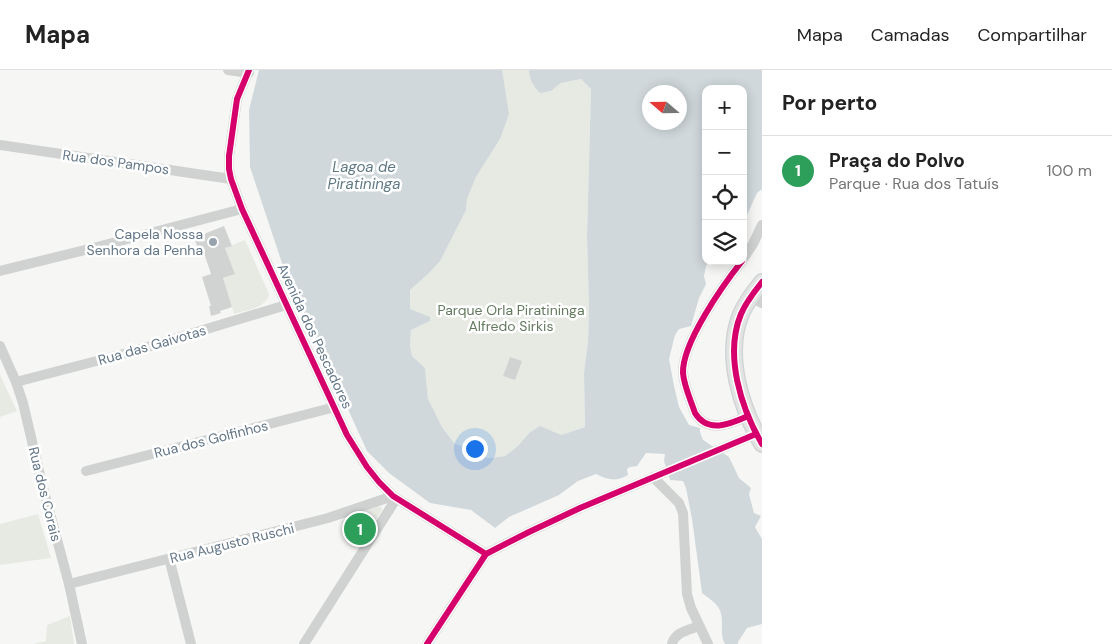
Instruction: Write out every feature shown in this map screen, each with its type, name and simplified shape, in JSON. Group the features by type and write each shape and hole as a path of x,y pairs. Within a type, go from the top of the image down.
{"street":[{"path":"228,70 249,72"},
{"name":"Avenida dos Pescadores","path":"249,72 237,100 229,156 231,179 242,209 347,436 367,467 395,498 486,554"},
{"name":"Rua dos Pampos","path":"0,145 231,179"},
{"path":"0,271 242,209"},
{"path":"747,254 762,225"},
{"path":"739,265 723,287 689,344 683,374 695,413 705,423 721,426 748,416"},
{"path":"427,644 486,554 580,508 664,472 732,444 759,439 748,416 739,388 734,352 739,320 745,306 756,300 762,282"},
{"name":"Rua das Gaivotas","path":"16,382 131,352 286,305"},
{"name":"Rua dos Corais","path":"0,346 23,403 42,484 69,584 82,644"},
{"name":"Rua dos Golfinhos","path":"86,471 335,407"},
{"path":"653,477 679,503 683,513 688,594 691,608 708,644"},
{"path":"304,644 395,498"},
{"name":"Rua Augusto Ruschi","path":"69,584 328,518 395,498"},
{"path":"170,558 191,644"},
{"path":"672,644 676,635 699,626"}],"green space":[{"name":"Parque Orla Piratininga Alfredo Sirkis","path":"502,70 529,70 529,75 551,91 561,83 581,79 591,89 587,236 589,309 584,373 585,427 561,435 529,433 518,446 505,456 491,458 476,457 467,448 454,443 442,427 428,400 425,368 412,356 410,346 411,330 430,321 429,317 410,309 410,290 428,274 466,210 467,199 476,177 500,139"},
{"path":"245,240 269,294 267,299 260,305 234,314 223,278 235,274 225,248"},
{"path":"0,375 17,411 0,417"},
{"path":"377,506 381,507 382,510 357,548 352,533 341,522"},
{"path":"38,514 51,558 0,565 0,524"},
{"path":"70,616 74,644 33,644 46,641 47,625"}],"water":[{"name":"Lagoa de Piratininga","path":"259,70 502,70 509,114 500,139 476,177 467,199 466,210 440,261 410,290 410,309 430,317 430,321 411,330 410,346 412,356 425,368 428,399 442,427 454,443 467,448 476,457 491,458 505,456 518,446 529,433 540,426 561,435 585,427 584,373 589,309 587,236 591,89 581,79 561,83 551,91 540,93 532,83 529,70 762,70 762,189 757,193 747,215 747,85 702,85 702,265 707,265 704,276 706,284 699,298 691,326 679,329 675,335 669,359 679,407 689,425 700,428 703,440 729,457 739,478 751,488 749,494 754,513 761,516 755,527 762,539 762,624 747,628 738,644 725,644 722,635 720,611 715,603 702,593 686,488 683,481 670,480 664,461 665,454 646,453 637,466 627,469 628,475 620,479 608,479 596,474 578,481 559,495 509,517 495,528 471,510 430,503 389,473 367,451 283,266 250,167 249,110"}],"building":[{"path":"224,226 232,246 225,248 235,274 223,278 232,307 211,316 209,306 211,306 202,277 211,274 205,256 202,258 194,238"},
{"path":"510,357 522,361 515,380 503,376"}],"cycle path":[{"path":"249,70 237,99 229,156 231,179 242,209 347,435 367,467 393,496 486,554"},
{"path":"739,265 715,299 696,331 684,361 683,373 695,413 706,423 713,425 727,424 748,416"},
{"path":"762,282 741,314 736,330 734,347 737,381 747,414 762,444"},
{"path":"427,644 486,554 580,508 756,434"}],"place":[{"name":"Capela Nossa Senhora da Penha","path":"213,242"},
{"name":"Praça do Polvo","path":"360,529"}]}
